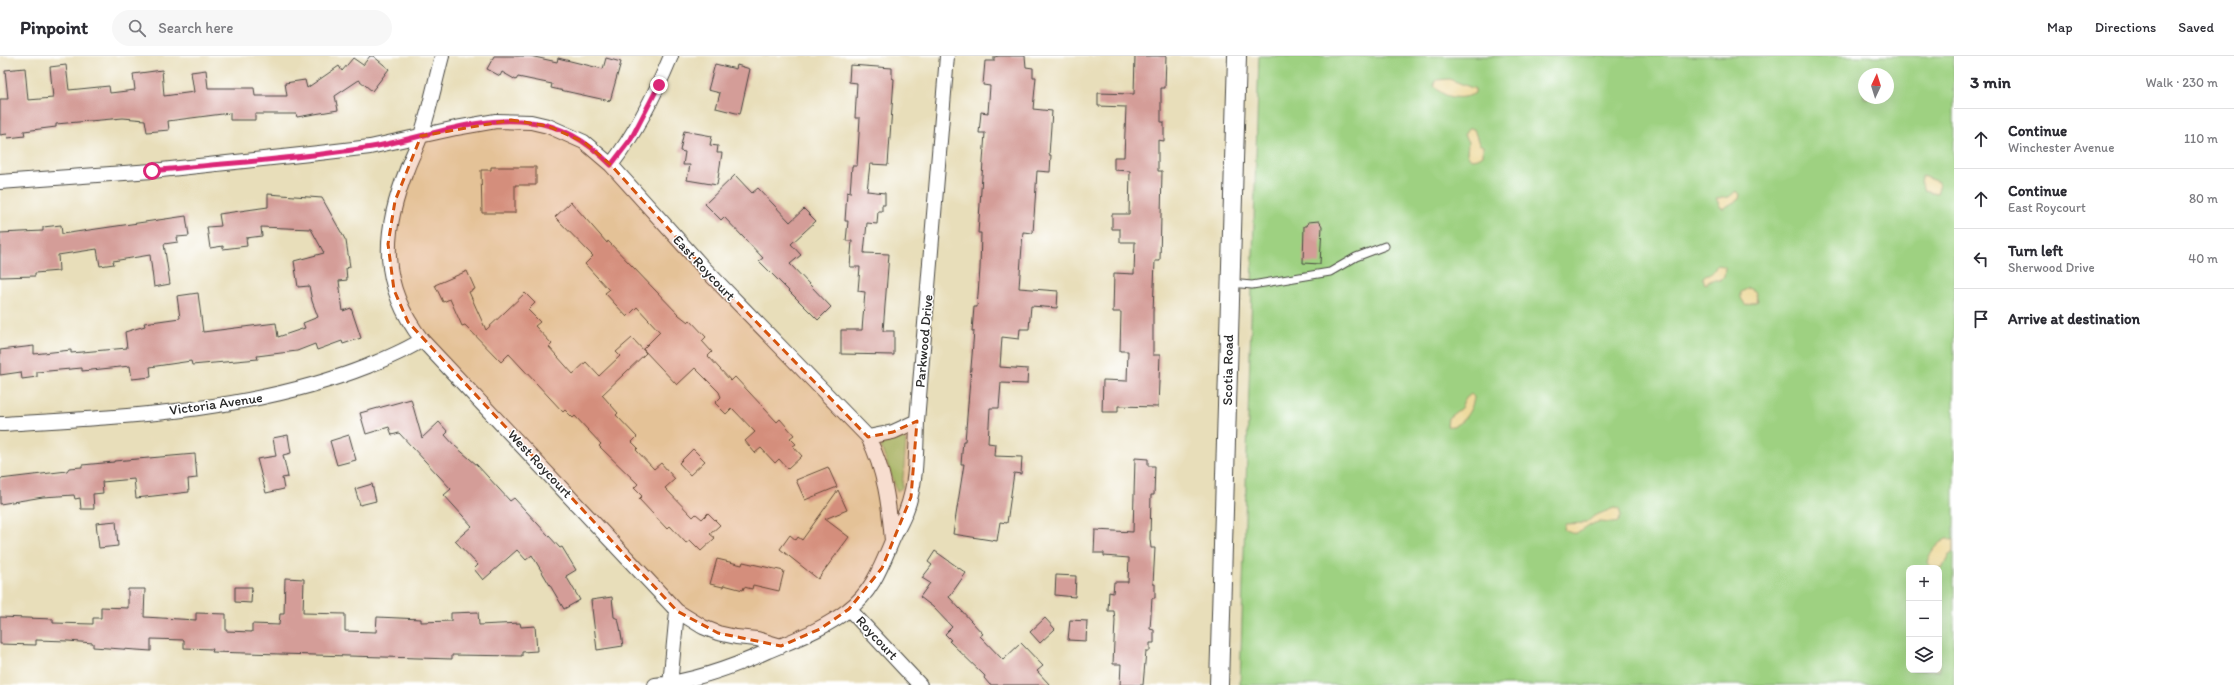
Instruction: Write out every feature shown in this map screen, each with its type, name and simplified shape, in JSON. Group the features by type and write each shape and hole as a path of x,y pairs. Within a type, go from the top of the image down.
{"street":[{"name":"West Roycourt","path":"442,56 421,136 395,201 388,244 389,271 398,302 408,322 422,340 677,611 703,627 718,633 736,638 757,639 781,646"},
{"path":"611,165 631,139 641,121 671,56"},
{"name":"Parkwood Drive","path":"849,609 865,593 882,568 892,541 906,512 914,481 917,421 947,56"},
{"name":"Scotia Road","path":"1219,685 1237,56"},
{"name":"East Roycourt","path":"0,182 152,171 319,154 370,147 496,122 531,122 564,132 584,142 611,165 703,268 868,437 883,474 888,500 892,541"},
{"name":"Victoria Avenue","path":"0,424 134,414 253,400 325,381 409,349 422,340"},
{"path":"868,437 893,432 917,421"},
{"path":"655,685 671,684 717,672 820,629 849,609"},
{"name":"Roycourt","path":"849,609 920,685"},
{"path":"671,684 677,611"}],"lane":[{"path":"1230,283 1252,285 1324,273 1369,251 1385,246"}],"highlighted area":[{"path":"511,120 548,126 584,142 611,165 703,267 868,437 893,432 917,421 911,497 882,568 849,609 820,629 781,646 718,633 677,611 408,322 394,290 388,244 395,201 421,136"}],"green space":[{"path":"1259,56 1954,56 1954,685 1240,685"},
{"path":"903,438 906,442 902,488 897,491 881,447 884,443"}],"sand":[{"path":"1449,79 1475,89 1475,93 1465,97 1453,97 1442,93 1434,85 1437,80"},
{"path":"1468,129 1474,129 1479,144 1483,146 1483,155 1478,158 1471,159 1467,154 1468,142 1464,135"},
{"path":"1922,176 1938,182 1939,187 1937,193 1924,190 1920,182"},
{"path":"1736,191 1740,194 1739,199 1724,208 1721,208 1716,198 1729,197"},
{"path":"1717,264 1725,267 1724,276 1720,280 1712,280 1705,284 1703,278 1705,275 1712,273"},
{"path":"1749,288 1755,291 1758,301 1746,306 1741,298 1741,292"},
{"path":"1471,394 1474,397 1473,402 1465,418 1457,425 1447,426 1448,418 1461,408 1464,400"},
{"path":"1614,508 1619,509 1621,516 1618,522 1594,523 1578,533 1569,532 1564,529 1565,524 1586,523 1594,516"},
{"path":"1947,539 1954,539 1954,552 1949,554 1942,568 1942,565 1929,565 1928,562 1933,551"}],"building":[{"path":"370,56 373,56 389,69 372,91 359,80 335,96 338,110 297,117 296,114 255,114 255,120 230,120 230,113 168,121 169,130 147,132 145,120 123,118 56,124 56,127 24,131 25,136 8,138 7,134 0,135 0,99 8,99 5,70 25,68 28,100 53,98 50,67 66,65 69,90 109,86 110,93 135,90 133,74 162,70 164,96 194,92 191,72 206,70 208,88 254,88 255,96 287,96 285,83 305,80 307,88 339,66 342,71 353,58 363,65"},
{"path":"494,56 530,56 557,62 558,58 603,69 606,58 621,62 610,101 551,88 552,84 518,77 516,80 502,72 500,76 487,69"},
{"path":"1025,56 1026,67 1033,68 1033,77 1036,77 1033,109 1052,111 1049,155 1051,155 1050,172 1037,171 1033,233 1023,232 1019,288 1058,291 1057,308 1031,306 1029,329 1020,329 1019,339 1002,337 1000,367 1028,369 1027,384 1001,383 999,408 990,408 988,443 995,444 994,456 1022,457 1021,474 1014,473 1007,523 1000,522 997,541 953,534 964,464 961,464 963,441 965,441 974,331 972,331 974,307 977,307 980,269 981,233 978,233 985,133 979,133 981,112 988,113 990,86 983,85 985,61 994,61 994,57"},
{"path":"1135,56 1166,56 1165,88 1161,88 1161,122 1164,122 1164,141 1158,140 1158,171 1162,171 1160,261 1155,261 1153,312 1153,355 1160,355 1158,407 1118,406 1118,412 1102,412 1103,380 1127,381 1128,351 1120,351 1121,312 1113,312 1114,273 1134,274 1135,242 1120,242 1120,229 1112,229 1112,214 1129,214 1130,171 1114,170 1114,157 1124,157 1126,107 1098,106 1098,93 1134,94"},
{"path":"715,64 736,69 737,65 750,69 740,114 716,108 720,93 708,90"},
{"path":"850,65 892,68 892,78 894,79 888,165 870,164 867,191 885,193 885,205 882,205 882,211 878,211 877,224 867,223 864,253 889,254 883,331 894,331 894,355 841,354 841,330 862,330 865,292 858,291 860,267 850,267 852,241 846,241 848,221 845,221 847,192 850,193 852,166 857,166 860,118 855,118 857,83 849,82"},
{"path":"684,131 712,136 710,145 718,146 717,153 722,153 717,185 687,180 690,165 683,165 685,152 680,151"},
{"path":"491,167 536,167 536,185 515,185 515,213 482,213 481,170 491,170"},
{"path":"735,175 752,193 758,188 790,222 804,209 816,221 791,244 801,255 790,264 831,307 818,320 759,261 763,258 724,217 721,220 705,204"},
{"path":"268,194 322,198 346,241 350,267 346,268 347,280 339,281 343,311 351,308 361,338 343,344 342,341 317,350 315,344 297,351 257,356 258,359 192,365 191,361 150,367 151,377 132,379 130,366 82,371 82,368 37,372 37,377 22,379 21,372 0,375 0,350 34,346 34,354 71,350 71,353 127,348 125,332 145,326 144,323 180,318 177,296 198,293 203,332 276,323 278,337 305,328 303,323 318,317 312,301 309,286 298,287 294,261 324,253 311,229 261,227 262,236 246,238 247,246 223,249 223,246 210,248 207,227 221,226 219,214 268,207"},
{"path":"571,202 607,243 608,241 679,315 688,322 690,320 706,337 702,341 712,352 708,356 731,381 735,377 777,422 780,419 794,435 790,438 796,444 793,446 802,456 788,469 779,459 775,463 761,448 755,453 745,441 755,432 732,408 726,414 715,403 721,397 719,392 695,368 677,385 643,349 660,332 637,307 627,317 605,293 609,290 585,264 593,256 555,217"},
{"path":"186,216 189,236 177,237 178,242 164,244 170,284 154,287 150,255 113,261 114,264 100,266 97,249 58,255 59,271 35,273 35,276 0,277 0,233 43,231 43,227 61,225 62,234"},
{"path":"1319,221 1322,226 1320,264 1303,263 1304,226 1307,226 1308,222"},
{"path":"467,271 475,289 469,292 486,330 525,293 535,303 528,310 540,322 535,326 552,344 549,347 573,374 586,362 599,376 620,356 616,352 632,338 646,353 602,395 618,413 616,415 637,437 632,442 638,448 636,450 654,469 661,463 675,479 665,488 693,517 696,514 702,519 708,513 720,525 710,534 715,538 701,551 690,540 686,543 670,526 667,529 639,499 642,496 634,488 638,484 599,446 601,444 575,416 573,418 565,410 563,412 509,354 501,362 465,325 462,326 450,299 443,302 435,285"},
{"path":"411,399 422,438 439,422 448,432 445,435 455,446 477,465 510,501 514,498 560,548 562,547 576,570 566,576 580,600 564,609 532,555 526,560 517,550 483,580 474,569 478,565 455,541 472,526 444,495 451,489 399,433 392,435 389,427 366,434 360,413"},
{"path":"288,435 291,453 283,455 288,477 282,478 284,489 266,493 257,459 276,456 273,438"},
{"path":"349,435 356,460 337,465 330,441"},
{"path":"693,449 705,461 690,475 679,463"},
{"path":"195,454 197,478 188,479 189,492 136,498 134,479 102,482 103,493 93,494 94,509 81,509 80,498 75,499 74,495 43,497 0,504 0,479 67,471 69,468 82,467 82,465"},
{"path":"1135,458 1148,459 1148,466 1155,466 1154,495 1151,495 1150,539 1151,548 1155,548 1153,584 1155,584 1155,598 1152,598 1150,629 1154,630 1154,643 1150,643 1150,651 1146,651 1143,685 1120,685 1121,664 1113,664 1115,620 1114,611 1108,611 1109,592 1113,593 1114,582 1128,582 1129,558 1104,556 1104,553 1094,553 1095,530 1133,532"},
{"path":"828,467 837,487 805,500 796,480"},
{"path":"372,484 376,501 360,505 355,489"},
{"path":"838,490 847,510 825,519 849,537 818,579 780,549 790,535 796,540 798,537 802,540"},
{"path":"116,521 118,546 99,548 96,523"},
{"path":"935,551 966,573 949,597 983,634 980,636 1003,660 1021,643 1043,666 1037,671 1050,685 990,685 984,678 985,676 949,641 951,640 945,634 952,627 933,607 920,597 930,583 922,578 932,565 928,562"},
{"path":"717,559 742,565 743,562 784,571 779,591 753,585 752,589 744,587 743,590 724,585 723,587 710,584"},
{"path":"1056,575 1076,576 1075,597 1055,595"},
{"path":"285,578 304,579 303,613 345,614 345,631 376,632 377,617 421,619 421,622 451,621 451,613 478,612 479,625 520,623 521,627 535,626 537,651 522,652 522,656 452,655 452,659 212,652 213,649 184,648 184,640 151,639 151,651 93,647 93,643 68,641 36,640 36,645 0,644 0,617 53,619 53,623 93,624 93,618 101,618 101,607 128,608 128,589 145,589 144,617 196,620 196,613 226,614 226,631 252,632 252,624 279,625 280,614 284,614"},
{"path":"235,587 252,587 251,603 235,602"},
{"path":"612,597 614,617 618,619 623,646 597,650 591,600"},
{"path":"1045,618 1055,629 1040,643 1030,632"},
{"path":"1070,620 1087,621 1086,641 1068,640"}],"route":[{"path":"152,171 319,154 370,147 456,128 511,120 531,122 564,132 584,142 598,152 611,165 631,139 659,85"}]}
